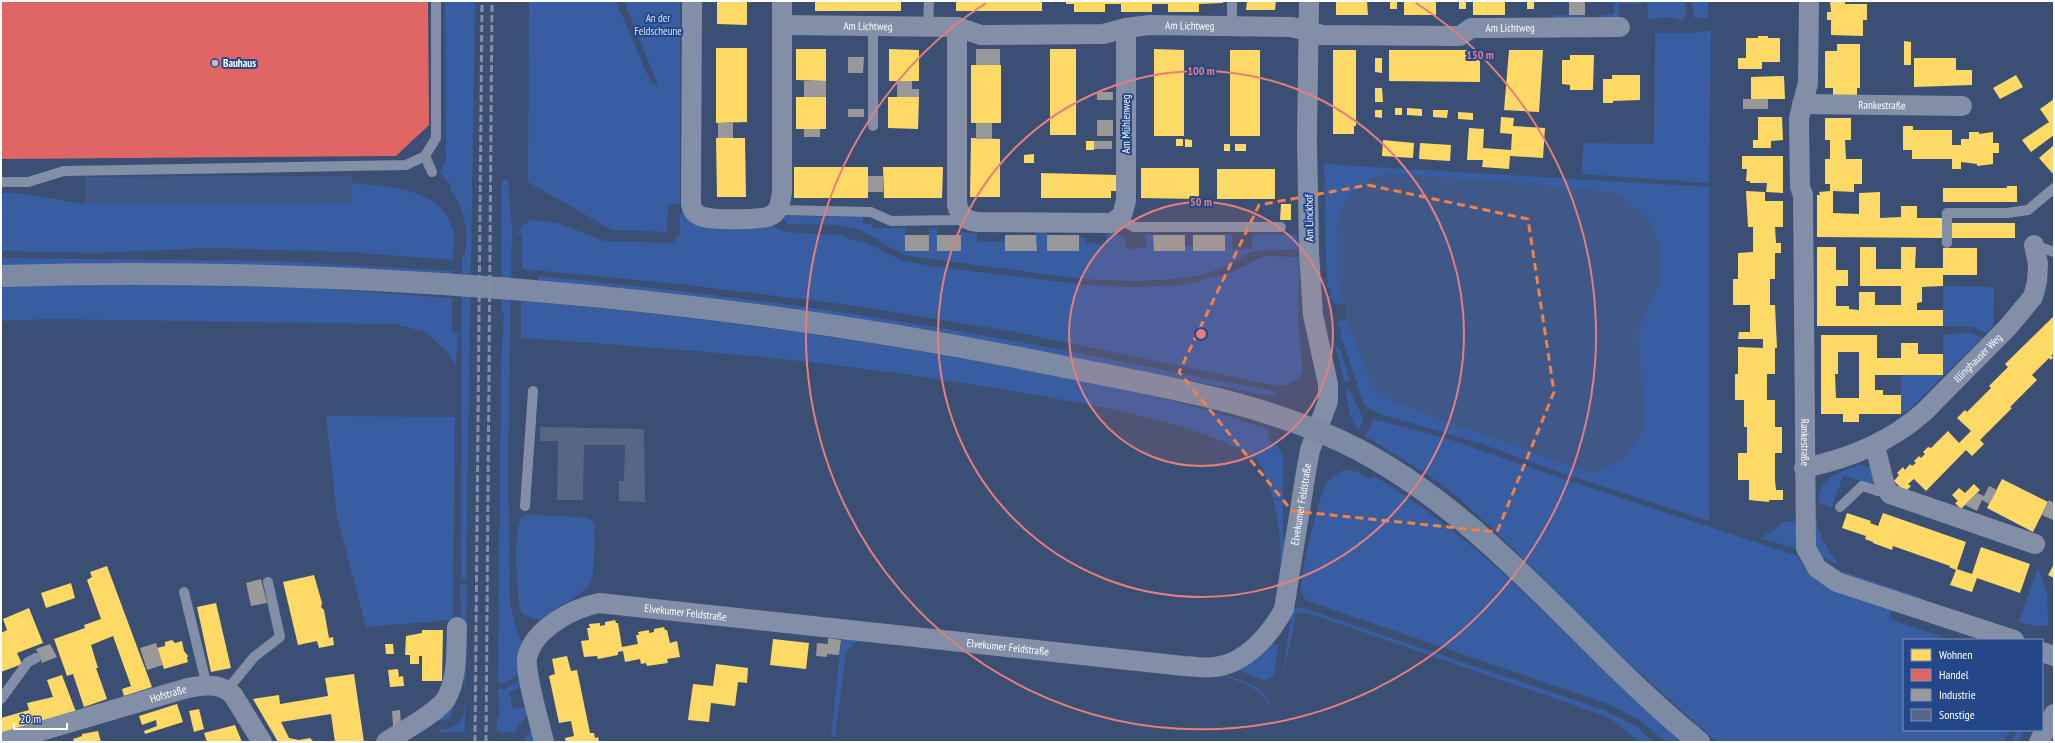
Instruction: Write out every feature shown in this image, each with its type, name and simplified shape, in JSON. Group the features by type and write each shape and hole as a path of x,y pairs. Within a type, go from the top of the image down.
{"main road":[{"path":"1,276 190,275 342,279 577,295 693,308 878,333 1030,360 1174,389 1268,413 1317,431 1363,453 1408,480 1456,515 1512,566 1656,704 1699,742"}],"street":[{"path":"692,1 692,208 699,216 721,218 762,218 771,216 778,210 782,193 782,1"},
{"name":"Am Linckhof","path":"1309,1 1307,139 1312,307 1328,384 1328,401 1317,431"},
{"name":"Rankestraße","path":"1809,1 1808,83 1799,118 1800,187 1803,195 1804,468 1806,548 1812,561 1822,572 1837,582 2011,639"},
{"name":"Am Lichtweg","path":"782,25 957,27 981,35 1103,34 1126,28 1150,25 1292,27 1322,35 1460,36 1471,28 1620,27"},
{"path":"957,27 957,205 964,217 970,221 978,222 1112,223 1119,219"},
{"name":"Am Mühlenweg","path":"1119,219 1125,211 1126,201 1126,28"},
{"name":"Rankestraße","path":"1802,104 1962,106"},
{"name":"Illinghauser Weg","path":"1804,468 1827,464 1875,446 1912,422 1924,412 2024,310 2033,297 2037,282 2038,264 2034,244"},
{"name":"Elvekumer Feldstraße","path":"544,742 527,665 528,657 539,638 546,630 567,614 583,606 608,603 1176,665 1215,667 1238,658 1259,644 1274,626 1284,609 1307,466 1317,431"},
{"path":"1875,446 1887,489 1890,494 2035,544"},
{"path":"386,742 437,708 445,699 455,669 457,627"},
{"path":"2043,652 2054,656"},
{"name":"Hofstraße","path":"3,742 184,689 207,686 227,690"},
{"path":"227,690 237,700 262,742"},
{"path":"2039,742 2054,714"}],"lane":[{"path":"1,182 28,182 64,171 406,165 425,156 436,138 436,1"},
{"path":"928,26 929,1"},
{"path":"1232,1 1232,26"},
{"path":"873,26 873,126"},
{"path":"425,156 432,172"},
{"path":"1947,242 1947,213 2007,213 2028,210 2054,188"},
{"path":"778,210 871,212 891,221 958,220 964,217"},
{"path":"1119,219 1134,227 1281,227"},
{"path":"2034,244 2054,244"},
{"path":"2034,244 2054,252"},
{"path":"525,506 533,391"},
{"path":"1840,507 1862,486 1878,491 1887,489"},
{"path":"227,690 254,657 280,637 268,582"},
{"path":"184,592 207,686"},
{"path":"1,700 28,662 36,658"}],"highlighted area":[{"path":"1368,185 1528,219 1554,392 1497,532 1292,511 1179,372 1259,205"}],"green space":[{"path":"445,1 475,1 466,579 461,578 462,258 467,243 465,223 459,203 450,190 451,184 447,182 440,172 446,161"},
{"name":"An der Feldscheune","path":"529,1 616,1 651,83 658,85 624,1 680,1 680,204 668,205 667,232 612,230 528,182"},
{"path":"1614,1 1685,1 1686,15 1680,21 1668,17 1648,20 1647,2 1642,2 1642,4 1619,4 1619,20 1599,17 1602,15 1614,14"},
{"path":"1692,1 1708,1 1708,18 1694,18"},
{"path":"1554,15 1585,15 1587,20 1554,20"},
{"path":"1711,30 1709,183 1582,174 1583,143 1654,144 1655,33 1693,33"},
{"path":"1324,164 1709,187 1709,521 1567,475 1482,444 1380,414 1364,405 1340,333 1342,330 1337,325 1338,321 1346,319 1346,305 1335,303 1330,299 1329,296 1332,295 1329,288 1327,288"},
{"path":"502,180 508,180 512,227 508,465 510,603 516,629 522,643 517,656 519,674 505,683 498,683 501,368 504,313 502,313"},
{"path":"352,183 396,188 425,197 437,205 447,215 453,229 453,260 349,252 208,248 96,253 1,251 1,193 17,193 85,204 352,203"},
{"path":"684,213 767,224 786,232 842,235 849,239 869,244 901,260 930,266 1087,285 1131,287 1183,285 1229,273 1265,256 1299,257 1298,326 1303,370 1299,379 1286,385 1277,386 1010,331 857,306 679,284 522,269 522,234 517,234 522,226 531,220 558,223 604,241 672,243 680,234 680,214"},
{"path":"783,216 863,217 863,224 870,224 875,228 905,228 906,251 929,251 929,229 937,228 937,251 961,251 961,231 967,233 977,233 977,242 1005,242 1005,251 1036,251 1036,229 1047,229 1047,251 1078,251 1079,237 1086,238 1086,243 1106,244 1107,229 1126,239 1126,249 1146,248 1146,234 1153,235 1154,251 1185,251 1185,245 1193,245 1193,251 1224,251 1225,234 1232,234 1232,249 1252,249 1252,235 1297,234 1298,249 1252,251 1230,265 1202,275 1175,279 1134,281 1080,279 910,256 898,252 864,232 846,226 787,224"},
{"path":"1,258 276,261 453,271 453,275 1,266"},
{"path":"538,276 752,300 911,323 1042,346 1273,391 1278,395 1264,395 933,331 538,281"},
{"path":"148,285 316,288 452,298 452,333 458,333 456,365 446,351 425,332 394,324 50,319 1,321 1,286"},
{"path":"1943,286 1994,287 1993,326 1986,333 1974,327 1943,326"},
{"path":"521,301 697,319 871,343 1127,390 1196,407 1264,428 1269,430 1268,439 1277,445 1283,457 1283,532 1285,543 1279,590 1280,548 1278,521 1272,495 1263,470 1257,461 1246,453 1212,437 1155,419 1103,407 907,375 809,362 665,348 521,338"},
{"path":"1970,332 1982,338 1908,411 1901,414 1901,374 1943,375 1943,335"},
{"path":"1333,342 1341,351 1350,381 1344,382 1339,358"},
{"path":"1349,389 1362,416 1363,421 1359,430 1353,422 1349,412 1346,390"},
{"path":"326,416 455,417 453,620 366,627 337,517"},
{"path":"1374,419 1451,440 1798,556 1808,572 1823,584 1892,609 1889,619 1940,636 1939,639 1903,639 1903,731 2010,731 2004,742 1717,742 1627,662 1503,539 1460,499 1428,475 1365,436"},
{"path":"1862,464 1873,469 1875,483 1870,484 1843,476 1832,508 1819,503 1819,494 1826,481 1832,476"},
{"path":"1344,470 1356,471 1371,479 1374,476 1417,504 1458,535 1497,567 1644,708 1682,742 1666,742 1641,721 1611,705 1307,601 1301,592 1301,581 1317,509 1327,482"},
{"path":"527,514 586,518 595,523 594,563 591,582 582,592 540,620 522,614 518,595 516,550 518,525 521,518"},
{"path":"1813,515 1816,517 1824,542 1830,553 1839,564 1823,557 1819,552 1814,540"},
{"path":"1796,521 1796,549 1760,538 1777,528 1783,522"},
{"path":"1834,568 1922,598 1921,601 1844,576"},
{"path":"2037,569 2039,570 2047,592 2048,625 2036,626 2019,622"},
{"path":"467,584 465,732 439,732 440,730 457,725 464,713 465,686 461,650 460,585"},
{"path":"1300,607 1604,710 1637,727 1653,742 1639,742 1615,722 1602,715 1308,613 1296,613 1282,683 1292,609"},
{"path":"842,634 1219,674 1235,678 1258,688 1268,700 1271,708 1263,696 1258,692 1246,684 1225,677 865,639 853,644 846,653 835,737 831,736"},
{"path":"1272,643 1277,646 1277,649 1275,673 1270,679 1262,680 1241,671 1239,668"},
{"path":"458,680 451,718 435,722"},
{"path":"519,680 521,687 509,692 513,709 525,707 526,716 514,733 497,731 497,717 500,716 498,689 505,689"},
{"path":"533,726 537,742 526,742 524,739"},
{"path":"2016,731 2024,731 2018,742 2011,742"}],"shaded area":[{"path":"1388,173 1546,185 1616,193 1640,211 1651,222 1659,249 1662,276 1638,331 1645,429 1623,460 1592,474 1399,404 1379,393 1371,384 1346,319 1346,305 1338,287 1337,225 1341,210 1354,189 1375,177"},
{"path":"352,176 352,203 85,204 85,177"}],"building: Wohnen":[{"path":"717,1 747,1 747,25 717,24"},
{"path":"815,1 901,1 901,11 815,11"},
{"path":"956,1 1042,1 1042,11 956,11"},
{"path":"1066,1 1223,1 1223,3 1199,4 1199,12 1168,12 1168,4 1152,4 1152,12 1121,12 1121,4 1105,4 1105,12 1074,12 1074,4 1066,4"},
{"path":"1247,1 1276,1 1275,10 1246,10"},
{"path":"1336,1 1367,1 1368,15 1336,15"},
{"path":"1390,1 1397,1 1397,9 1390,9"},
{"path":"1404,1 1436,1 1436,15 1404,15"},
{"path":"1459,1 1466,1 1466,9 1459,9"},
{"path":"1473,1 1505,1 1505,15 1473,15"},
{"path":"1527,1 1534,1 1534,9 1527,9"},
{"path":"1830,1 1845,1 1845,4 1867,4 1867,20 1863,20 1863,36 1831,35 1831,20 1827,20 1827,12 1831,12"},
{"path":"1758,36 1780,38 1780,62 1762,62 1762,69 1738,69 1738,58 1746,58 1746,38 1758,38"},
{"path":"1904,41 1911,42 1911,65 1904,65"},
{"path":"1837,44 1860,44 1860,88 1857,88 1857,98 1833,98 1833,88 1825,88 1825,51 1837,51"},
{"path":"716,48 747,48 747,122 716,123"},
{"path":"796,49 826,49 826,81 796,80"},
{"path":"889,49 919,50 919,81 889,81"},
{"path":"1050,49 1076,49 1076,135 1050,135"},
{"path":"1154,49 1184,50 1184,136 1154,136"},
{"path":"1230,50 1260,50 1260,136 1230,136"},
{"path":"1333,50 1356,50 1356,126 1354,126 1354,134 1333,134"},
{"path":"1389,50 1480,50 1480,82 1389,81"},
{"path":"1509,50 1543,50 1539,112 1504,110"},
{"path":"1570,55 1594,55 1593,90 1570,90 1570,85 1562,84 1562,60 1570,60"},
{"path":"1375,58 1382,58 1382,73 1375,72"},
{"path":"1914,58 1956,58 1956,70 1972,70 1972,85 1914,87"},
{"path":"971,65 1001,65 1001,123 971,123"},
{"path":"1612,75 1640,75 1640,100 1603,103 1603,79 1612,79"},
{"path":"2016,75 2023,87 2000,99 1993,88"},
{"path":"1784,76 1785,99 1751,99 1751,77"},
{"path":"1375,88 1382,88 1383,102 1375,102"},
{"path":"796,97 826,97 826,129 796,129"},
{"path":"888,97 919,97 918,129 888,128"},
{"path":"2054,99 2054,135 2031,152 2022,140 2049,122 2040,109"},
{"path":"1395,108 1402,108 1402,115 1395,115"},
{"path":"1407,108 1422,109 1422,116 1407,115"},
{"path":"1375,110 1382,110 1382,118 1375,117"},
{"path":"1433,110 1448,110 1447,118 1433,117"},
{"path":"1458,112 1473,113 1473,120 1458,119"},
{"path":"1501,117 1514,118 1513,126 1545,128 1543,158 1510,156 1509,169 1482,167 1483,160 1467,160 1469,128 1484,129 1483,148 1511,150 1512,134 1500,133"},
{"path":"1758,117 1782,117 1783,140 1771,141 1771,148 1753,148 1753,140 1758,140"},
{"path":"1825,118 1851,118 1851,140 1845,140 1846,159 1862,159 1862,184 1854,184 1854,192 1833,191 1833,213 1859,214 1859,193 1880,192 1880,218 1901,217 1901,206 1917,206 1917,218 1943,218 1943,238 1817,237 1817,195 1820,195 1819,192 1830,191 1830,184 1825,184 1825,159 1830,159 1830,140 1825,140"},
{"path":"1903,126 1913,126 1913,130 1952,130 1952,145 1961,145 1961,139 1969,139 1969,132 1979,132 1979,134 1993,132 1993,143 1999,143 1999,153 1993,153 1993,164 1977,166 1977,164 1961,162 1961,169 1952,169 1952,159 1912,159 1912,150 1903,150"},
{"path":"716,138 745,138 746,197 717,197"},
{"path":"971,138 1000,139 1000,197 970,197"},
{"path":"1176,139 1183,139 1183,146 1176,146"},
{"path":"1185,139 1192,140 1192,147 1185,147"},
{"path":"1383,140 1414,143 1413,158 1382,156"},
{"path":"1086,141 1094,141 1094,150 1086,150"},
{"path":"1420,143 1451,145 1450,161 1419,159"},
{"path":"1224,144 1230,144 1230,151 1224,151"},
{"path":"1235,144 1246,144 1246,151 1235,151"},
{"path":"2054,145 2054,175 2039,158"},
{"path":"1034,154 1034,163 1024,163 1024,155"},
{"path":"1742,156 1783,156 1783,193 1766,192 1767,183 1750,183 1750,181 1746,181 1747,169 1742,169"},
{"path":"794,167 868,167 868,198 794,198"},
{"path":"883,167 943,167 942,198 884,198"},
{"path":"1141,168 1199,168 1199,199 1141,198"},
{"path":"1217,169 1275,169 1275,199 1217,199"},
{"path":"1041,173 1119,175 1119,191 1111,191 1111,198 1041,198"},
{"path":"2007,186 2017,186 2017,202 1943,202 1943,188 2007,188"},
{"path":"1746,191 1765,192 1765,201 1783,201 1783,227 1775,227 1776,243 1781,243 1781,253 1775,253 1775,279 1770,279 1770,305 1775,305 1777,348 1775,348 1775,374 1767,374 1767,400 1775,400 1775,427 1782,427 1782,453 1775,453 1775,480 1776,490 1783,490 1783,500 1769,500 1769,502 1749,500 1749,480 1738,480 1738,453 1747,453 1747,427 1744,427 1744,400 1735,400 1735,374 1738,374 1738,347 1763,348 1763,339 1738,339 1739,332 1750,332 1750,305 1733,305 1733,279 1738,279 1738,253 1753,252 1753,227 1748,227"},
{"path":"1281,204 1291,204 1291,220 1280,220"},
{"path":"1951,223 2015,223 2015,238 1951,238"},
{"path":"1817,247 1836,247 1836,270 1848,270 1848,286 1836,286 1836,306 1849,306 1849,309 1859,310 1859,292 1875,292 1875,305 1901,305 1901,286 1860,286 1860,247 1876,247 1876,269 1901,269 1901,247 1916,247 1915,268 1943,268 1943,248 1977,248 1977,275 1943,275 1943,286 1922,287 1922,302 1917,303 1917,310 1943,310 1943,326 1817,326"},
{"path":"2054,316 2054,353 2051,356 2053,357 2051,360 2049,358 2032,375 2037,380 1980,440 1984,444 1972,456 1966,450 1926,491 1914,479 1908,484 1911,486 1905,492 1894,481 1899,475 1897,473 1903,467 1905,470 1910,464 1912,466 1916,463 1914,461 1919,456 1921,458 1925,454 1923,452 1928,447 1931,448 1948,431 1959,443 1971,431 1957,418 1965,410 1967,412 1991,388 1989,386 2008,367 2005,364"},
{"path":"1821,335 1877,335 1877,358 1901,358 1901,343 1918,343 1918,354 1943,354 1943,375 1875,375 1875,390 1883,390 1883,395 1901,395 1901,414 1859,414 1859,422 1843,422 1843,414 1821,414","holes":["1838,352 1859,352 1859,398 1836,398 1835,374 1838,374"]},
{"path":"2002,479 2048,502 2033,532 1987,508"},
{"path":"1974,484 1980,490 1961,509 1955,503 1958,501 1952,495 1959,488 1965,493"},
{"path":"1847,513 1871,521 1870,523 1878,526 1883,513 1966,542 1957,569 1972,574 1981,547 2030,564 2020,593 1977,578 1972,592 1950,585 1956,570 1949,567 1950,566 1893,546 1892,550 1873,543 1865,539 1866,536 1842,528"},
{"path":"2054,564 2054,578 2048,575"},
{"path":"107,566 152,687 124,696 122,689 131,686 113,636 91,645 98,668 96,668 107,699 84,707 73,674 67,676 54,639 85,628 84,625 101,619 87,580 92,577 90,572"},
{"path":"314,575 322,603 321,607 324,610 329,638 333,637 334,645 319,648 317,641 298,645 283,582"},
{"path":"71,583 75,598 46,608 41,593"},
{"path":"216,603 231,668 211,672 197,607"},
{"path":"29,608 43,643 17,653 22,664 1,672 1,633 7,630 3,619"},
{"path":"615,620 616,623 618,623 622,647 638,644 636,635 639,635 638,632 649,630 649,633 654,632 654,629 664,627 665,630 667,630 670,643 677,641 680,657 667,659 668,663 647,666 646,663 641,664 640,659 625,662 623,651 618,652 618,655 598,659 597,656 584,657 581,641 589,640 587,628 590,628 589,624 600,623 600,626 605,625 605,622"},
{"path":"422,630 443,630 442,681 422,681 422,656 419,656 419,664 410,664 410,655 405,655 406,636 422,633"},
{"path":"773,639 809,643 806,669 770,665"},
{"path":"172,640 175,643 182,641 184,651 188,656 188,662 164,669 157,648 165,646 165,642"},
{"path":"385,644 393,644 394,654 386,654"},
{"path":"567,656 571,671 577,670 590,733 594,733 595,738 598,737 599,742 566,742 565,738 574,736 571,721 559,723 549,676 555,674 552,659"},
{"path":"716,664 748,668 747,683 738,682 735,706 711,703 709,722 688,720 693,684 713,686"},
{"path":"398,669 399,677 403,676 404,686 390,687 388,670"},
{"path":"354,674 364,742 335,742 331,714 281,722 289,738 299,740 310,738 314,742 278,742 253,699 279,695 280,704 328,696 325,678"},
{"path":"62,675 76,712 1,733 1,718 29,710 27,703 53,697 47,680"},
{"path":"177,704 183,722 145,734 144,731 157,726 156,720 142,725 139,716"},
{"path":"199,709 204,729 194,732 189,711"},
{"path":"235,725 242,742 207,742 204,733"},
{"path":"98,731 101,742 74,742 73,739 82,736 82,734"}],"building: Handel":[{"name":"Bauhaus","path":"1,1 428,1 429,125 396,156 1,159"}],"building: Industrie":[{"path":"1569,1 1585,1 1585,15 1569,15"},
{"path":"976,49 1000,49 1000,65 976,65"},
{"path":"848,57 864,57 863,73 848,73"},
{"path":"804,81 826,81 826,97 804,97"},
{"path":"897,81 912,81 912,89 919,89 919,97 897,97"},
{"path":"1097,92 1113,92 1113,100 1097,100"},
{"path":"1743,99 1768,99 1768,109 1743,109"},
{"path":"848,109 864,109 864,117 848,117"},
{"path":"1097,120 1113,120 1113,136 1097,136"},
{"path":"718,123 733,123 733,138 718,138"},
{"path":"976,123 992,123 992,139 976,139"},
{"path":"804,129 820,129 820,137 804,137"},
{"path":"1094,141 1112,141 1112,149 1094,149"},
{"path":"868,176 883,176 883,192 868,192"},
{"path":"905,235 929,235 929,251 905,251"},
{"path":"937,235 961,235 961,251 937,251"},
{"path":"1005,235 1036,235 1037,251 1005,251"},
{"path":"1047,235 1079,235 1079,251 1047,251"},
{"path":"1153,235 1185,235 1185,251 1154,251"},
{"path":"1193,235 1225,235 1225,251 1193,251"},
{"path":"1989,486 1997,490 1989,504 1982,500 1977,511 1965,505 1977,493 1984,496"},
{"path":"2049,500 2054,503 2053,520 2042,515"},
{"path":"261,579 267,603 251,606 246,583"},
{"path":"828,638 841,640 839,655 827,654 827,657 816,656 817,643 828,644"},
{"path":"156,643 163,665 147,670 140,648"},
{"path":"50,644 57,657 42,663 36,649"},
{"path":"400,710 401,725 393,726 392,711"}],"building: Sonstige":[{"path":"540,427 644,429 645,502 619,501 619,481 624,481 625,445 584,445 583,500 557,500 558,441 540,441"}],"railway":[{"path":"475,742 482,1"},
{"path":"486,742 492,1"}],"place":[{"name":"Bauhaus","path":"215,63"}]}
